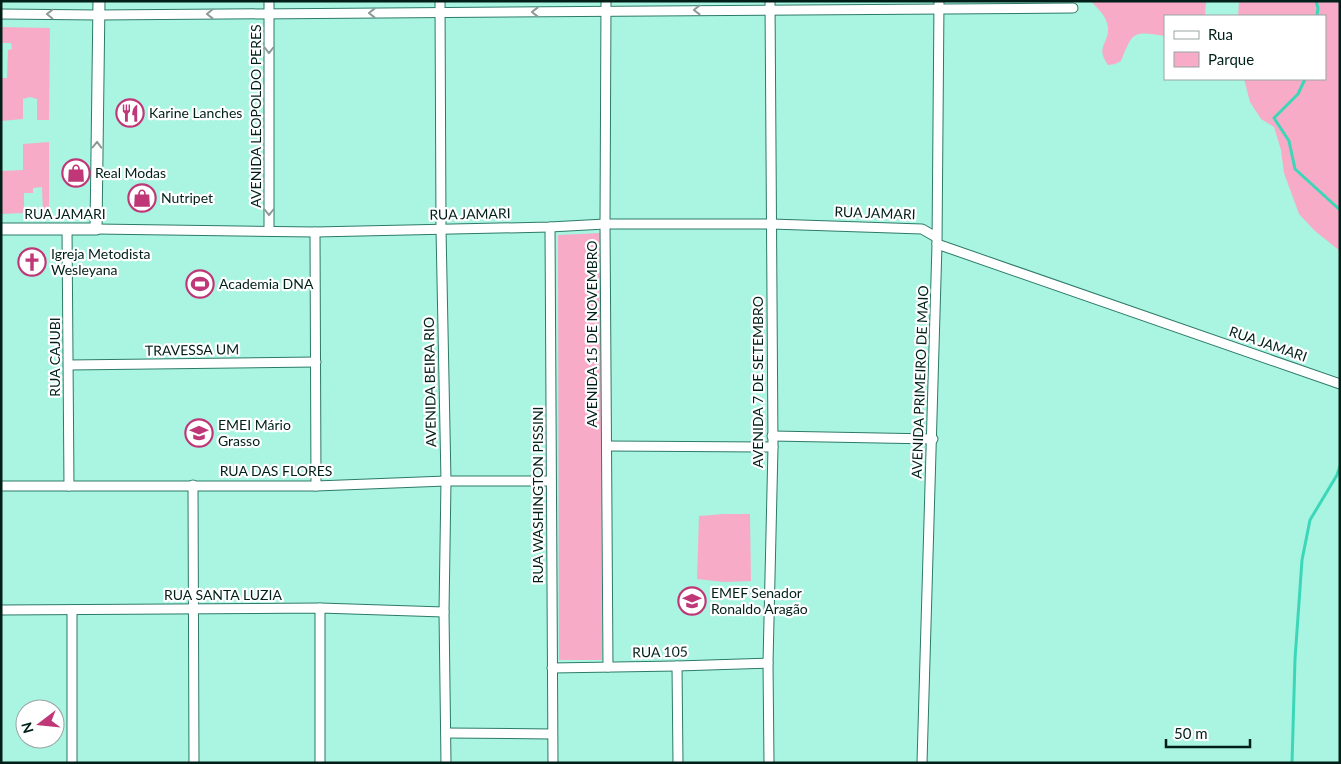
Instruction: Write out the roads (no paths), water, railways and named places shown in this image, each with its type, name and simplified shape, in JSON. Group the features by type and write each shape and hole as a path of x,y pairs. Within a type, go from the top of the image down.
{"street":[{"path":"96,229 99,1"},
{"name":"AVENIDA LEOPOLDO PERES","path":"269,1 269,231"},
{"name":"AVENIDA BEIRA RIO","path":"440,1 441,229 446,480 444,612 446,763"},
{"name":"AVENIDA 15 DE NOVEMBRO","path":"606,1 605,224 608,667"},
{"path":"1,14 440,13 606,11 770,5 1073,8"},
{"name":"AVENIDA 7 DE SETEMBRO","path":"769,763 768,662 772,447 770,5"},
{"name":"AVENIDA PRIMEIRO DE MAIO","path":"922,763 937,240 939,6"},
{"name":"RUA JAMARI","path":"1,229 315,232 605,224 771,224 922,229 937,240 1337,383"},
{"name":"RUA WASHINGTON PISSINI","path":"550,227 553,763"},
{"name":"RUA CAJUBI","path":"67,229 69,486"},
{"path":"315,232 316,486"},
{"name":"TRAVESSA UM","path":"69,365 316,362"},
{"path":"772,436 932,439"},
{"path":"607,446 772,447"},
{"name":"RUA DAS FLORES","path":"1,486 316,486 446,480 551,481"},
{"path":"193,485 194,763"},
{"path":"320,608 320,763"},
{"name":"RUA SANTA LUZIA","path":"1,610 320,608 444,612"},
{"path":"72,610 72,763"},
{"name":"RUA 105","path":"552,668 768,662"},
{"path":"677,666 678,763"},
{"path":"446,733 552,734"}],"waterway":[{"path":"1316,1 1317,15"},
{"path":"1305,80 1298,94 1274,118 1289,141 1295,169 1340,210"},
{"path":"1292,763 1295,659 1302,560 1310,520 1337,475 1340,466"}],"place":[{"name":"Karine Lanches","path":"130,113"},
{"name":"Real Modas","path":"76,173"},
{"name":"Nutripet","path":"142,198"},
{"name":"Igreja Metodista Wesleyana","path":"32,262"},
{"name":"Academia DNA","path":"200,284"},
{"name":"EMEI Mário Grasso","path":"199,433"},
{"name":"EMEF Senador Ronaldo Aragão","path":"692,601"}]}
